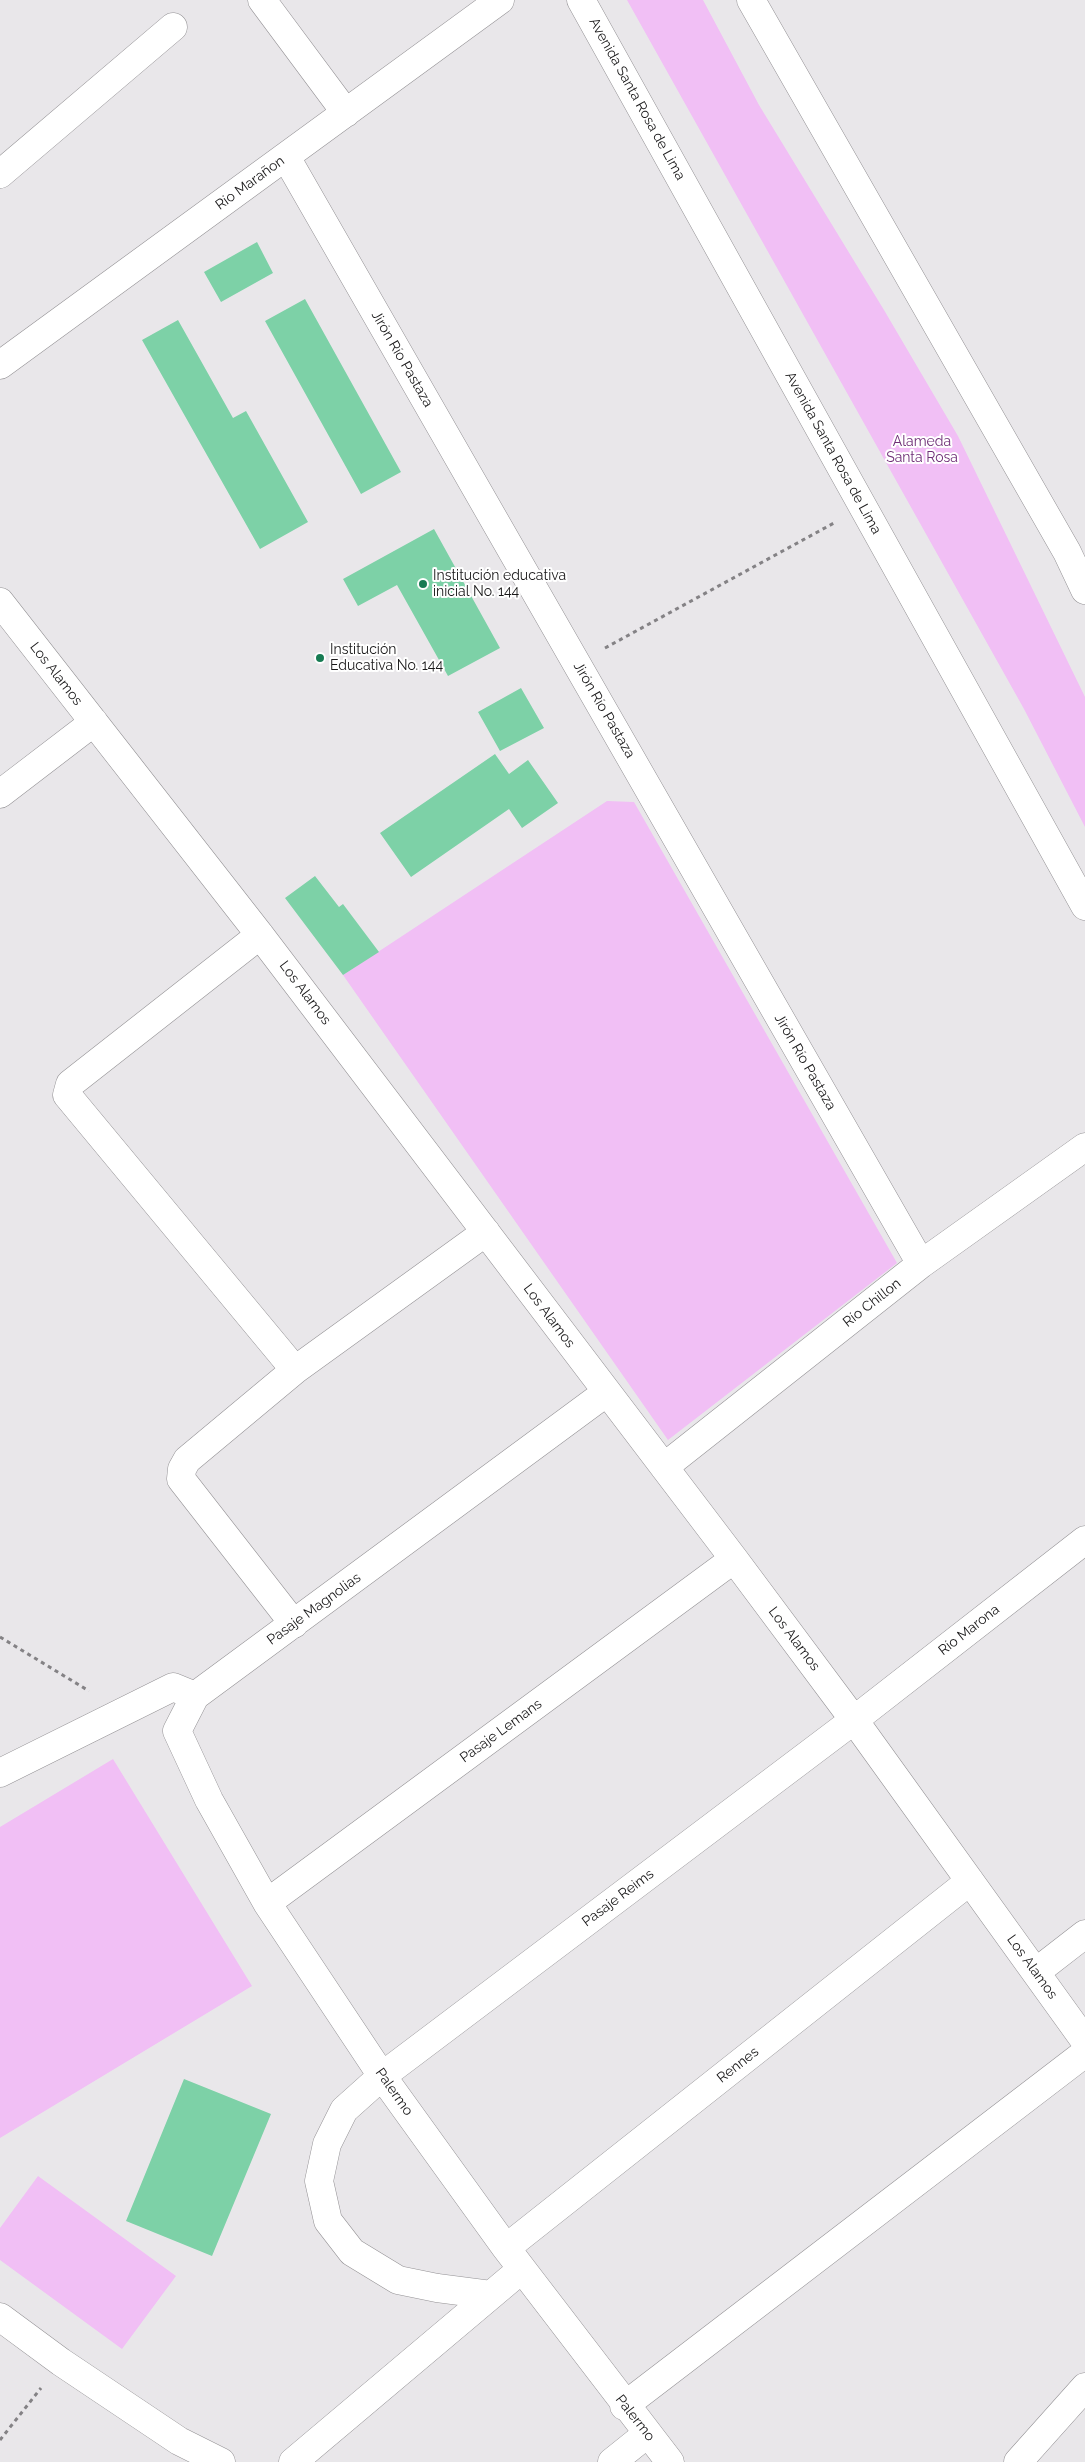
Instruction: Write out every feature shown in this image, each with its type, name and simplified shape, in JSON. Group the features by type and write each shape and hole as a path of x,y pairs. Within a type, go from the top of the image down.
{"street":[{"path":"262,0 346,113"},
{"name":"Río Marañon","path":"0,365 500,0"},
{"name":"Avenida Santa Rosa de Lima","path":"581,0 1085,906"},
{"path":"751,0 1067,552 1085,590"},
{"path":"0,174 173,27"},
{"name":"Jirón Río Pastaza","path":"286,157 921,1264"},
{"name":"Los Alamos","path":"0,602 260,935 734,1559 854,1720 1085,2041"},
{"path":"0,794 94,722"},
{"path":"260,935 70,1084 67,1095 296,1370"},
{"name":"Río Chillon","path":"664,1467 921,1264 1085,1147"},
{"path":"294,1624 181,1479 182,1469 187,1460 296,1370 486,1232"},
{"name":"Pasaje Magnolias","path":"195,1696 607,1392"},
{"name":"Río Marona","path":"854,1720 1085,1540"},
{"name":"Pasaje Lemans","path":"267,1903 734,1559"},
{"path":"0,1773 173,1687 195,1696"},
{"name":"Palermo","path":"195,1696 177,1731 209,1800 267,1903 382,2076 514,2259 624,2406 670,2462"},
{"name":"Pasaje Reims","path":"491,2295 436,2288 398,2280 352,2252 328,2221 319,2181 327,2144 344,2110 382,2076 854,1720"},
{"name":"Rennes","path":"293,2462 491,2295 514,2259 970,1881"},
{"path":"1036,1972 1085,1934"},
{"path":"624,2406 1085,2053"},
{"path":"0,2316 61,2362 179,2441 221,2462"},
{"path":"1018,2462 1085,2387"},
{"path":"612,2462 647,2434"}],"path":[{"path":"577,663 864,507"},
{"path":"0,1637 123,1712"},
{"path":"0,2440 61,2362"}],"green space":[{"name":"Alameda Santa Rosa","path":"627,0 703,0 759,105 884,310 958,436 1085,697 1085,827 1024,709"},
{"path":"607,801 634,802 897,1263 668,1440 343,975"},
{"path":"113,1759 252,1986 0,2138 0,1827"},
{"path":"38,2176 176,2276 122,2349 0,2260 0,2228"}],"building":[{"path":"257,242 273,273 221,302 204,272"},
{"path":"305,299 401,472 361,494 265,321"},
{"path":"178,320 233,418 246,411 308,522 260,549 142,340"},
{"path":"434,529 500,648 448,676 397,585 358,606 343,579"},
{"path":"521,688 544,728 500,751 478,712"},
{"path":"495,754 509,774 528,760 558,803 522,828 509,809 411,877 380,833"},
{"path":"315,876 339,907 343,904 379,952 343,975 285,898"},
{"path":"184,2079 271,2114 212,2256 126,2221"}],"place":[{"name":"Institución educativa inicial No. 144","path":"423,584"},
{"name":"Institución Educativa No. 144","path":"320,658"}]}
